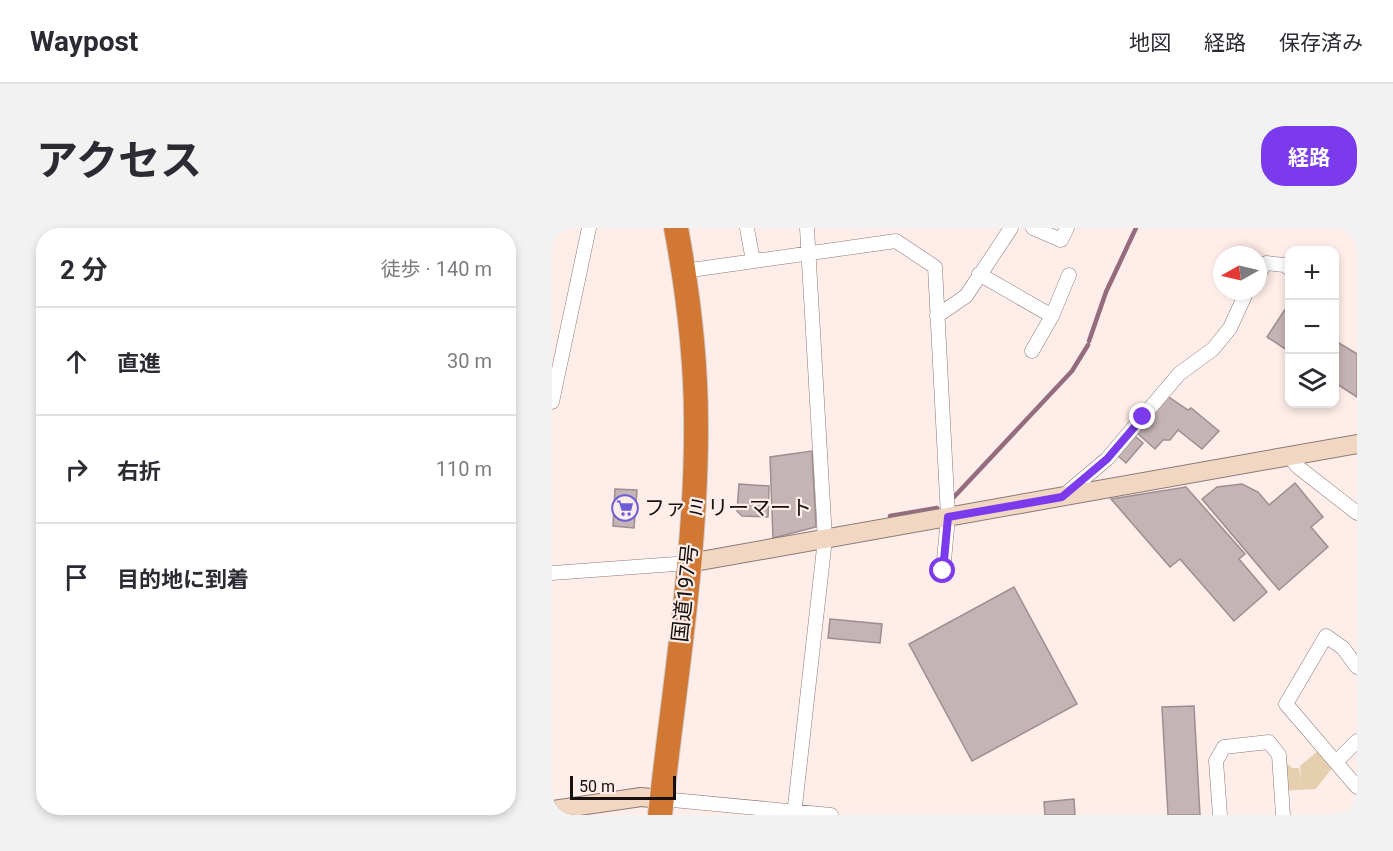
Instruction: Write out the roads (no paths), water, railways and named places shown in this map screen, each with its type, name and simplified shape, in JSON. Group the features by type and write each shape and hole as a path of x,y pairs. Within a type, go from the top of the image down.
{"highway":[{"name":"国道197号","path":"661,807 688,563 696,422 693,352 684,271 676,228"}],"street":[{"path":"552,402 589,228"},
{"path":"747,228 753,261"},
{"path":"794,813 825,539 807,228"},
{"path":"937,316 966,296 1011,228"},
{"path":"1033,228 1062,240 1067,228"},
{"path":"684,271 896,241 935,267 948,517 943,571"},
{"path":"1267,263 1285,266"},
{"path":"979,274 1052,316"},
{"path":"1032,351 1052,316 1069,275"},
{"path":"1062,497 1107,459 1179,375 1213,348 1230,328 1243,300"},
{"path":"552,573 688,563 1357,444"},
{"path":"1289,456 1298,467 1357,513"},
{"path":"1357,667 1343,648 1326,636 1286,704 1357,787"},
{"path":"1336,762 1357,741"},
{"path":"1220,815 1216,761 1224,747 1269,742 1279,755 1283,815"},
{"path":"552,810 641,797 661,807 831,815"}],"waterway":[{"path":"1089,341 1106,292 1136,228"},
{"path":"954,497 1072,371 1088,345"},
{"path":"890,516 937,508"}],"place":[{"name":"ファミリーマート","path":"625,508"}]}
